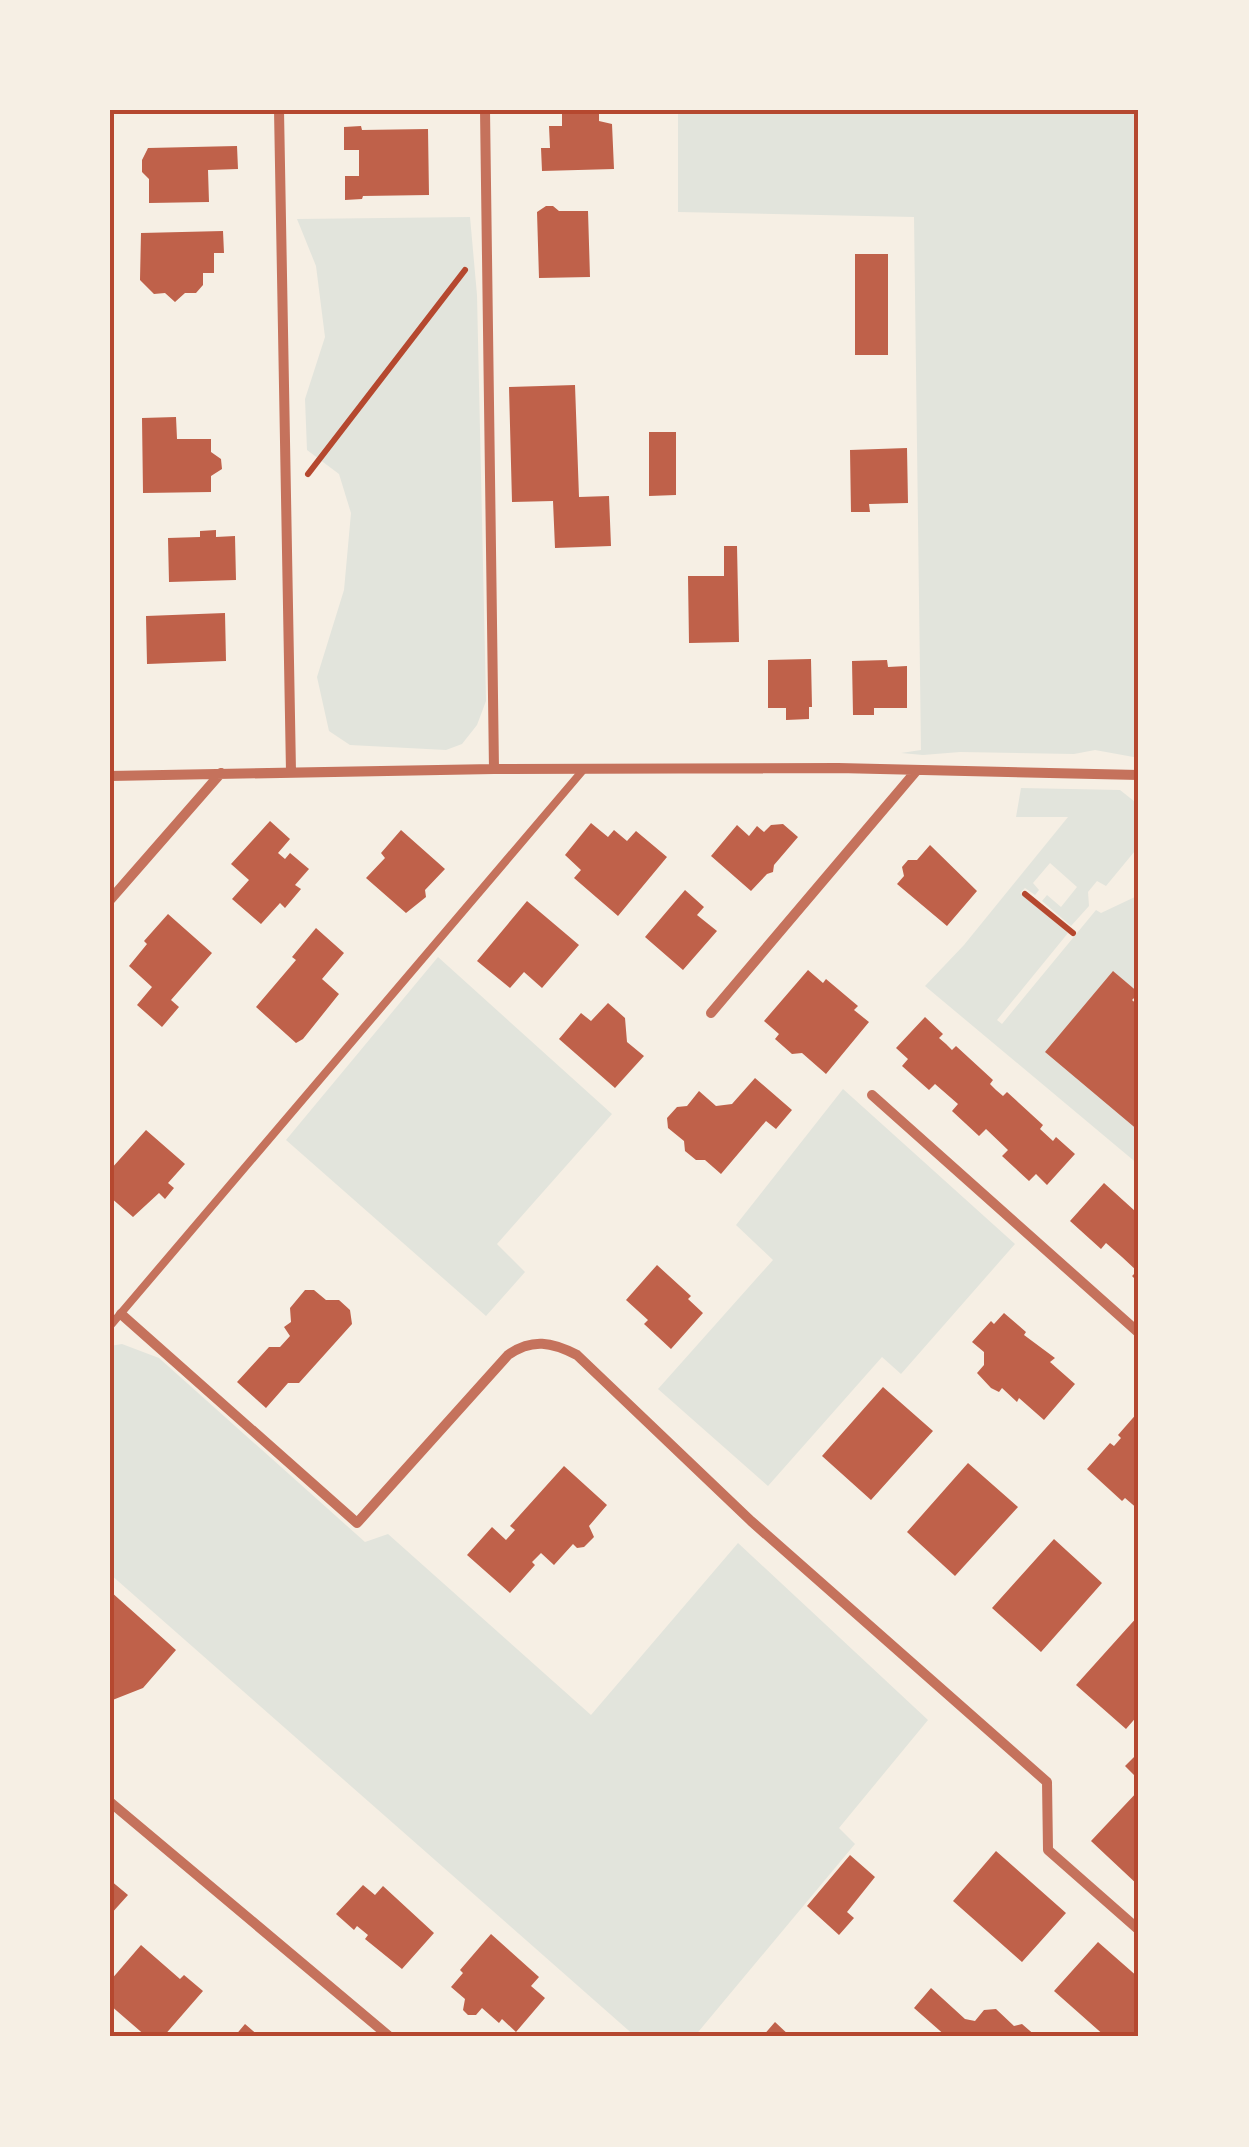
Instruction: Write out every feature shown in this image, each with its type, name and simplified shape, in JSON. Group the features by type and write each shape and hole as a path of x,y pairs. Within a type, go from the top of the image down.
{"street":[{"path":"278,110 291,772"},
{"path":"485,110 494,769"},
{"path":"110,776 494,769 1139,775"},
{"path":"711,1013 917,770"},
{"path":"110,900 221,773"},
{"path":"872,1095 1139,1333"},
{"path":"121,1314 358,1524 508,1355 533,1343 554,1343 576,1355 751,1521 1047,1782 1048,1850 1139,1930"},
{"path":"110,1802 390,2037"}],"lane":[{"path":"110,1326 584,769"}],"path":[{"path":"286,503 488,240"},
{"path":"1025,894 1073,932"}],"shaded area":[{"path":"678,110 1139,110 1139,758 1095,750 1074,754 901,753 921,750 914,217 678,212"},
{"path":"470,217 477,295 486,701 477,725 462,744 446,750 350,745 329,731 317,677 344,590 351,513 339,474 307,450 305,399 325,337 316,266 297,219"},
{"path":"1021,788 1120,790 1139,805 1139,846 1106,886 1097,881 1088,892 1089,906 1071,926 1042,901 1047,895 1061,907 1077,887 1050,863 1033,883 1039,890 1035,895 1025,888 1020,893 1068,933 997,1020 1002,1024 1096,910 1101,913 1137,896 1139,993 1114,972 1139,1131 1139,1165 925,986 964,945 1068,817 1016,817"},
{"path":"438,957 612,1114 497,1244 525,1272 486,1316 286,1140"},
{"path":"843,1089 1015,1244 901,1374 882,1357 768,1486 658,1389 773,1260 736,1225"},
{"path":"122,1344 159,1358 365,1542 388,1534 591,1715 738,1543 928,1720 839,1828 855,1844 694,2037 636,2037 110,1574 110,1346"}],"building":[{"path":"562,110 599,110 599,121 612,124 614,169 542,171 541,148 550,148 549,126 562,126"},
{"path":"361,126 362,130 428,129 429,195 345,200 345,176 359,176 359,150 344,150 344,127"},
{"path":"237,146 238,169 208,170 209,202 149,203 149,179 142,172 148,148"},
{"path":"546,206 559,211 588,211 590,277 539,278 537,212"},
{"path":"223,231 224,253 214,253 214,273 203,273 203,285 196,293 185,293 175,302 165,293 154,294 140,280 141,233"},
{"path":"855,254 888,254 888,355 855,355"},
{"path":"575,385 579,497 609,496 611,546 555,548 553,501 512,502 509,387"},
{"path":"176,417 177,439 211,439 211,452 221,459 222,469 211,476 211,492 143,493 142,418"},
{"path":"649,432 676,432 676,495 649,496"},
{"path":"907,448 908,503 869,504 870,512 851,512 850,450"},
{"path":"216,530 216,537 235,536 236,580 169,582 168,538 200,537 200,531"},
{"path":"724,546 737,546 739,642 689,643 688,576 724,576"},
{"path":"225,613 226,661 147,664 146,616"},
{"path":"811,659 809,719 786,720 786,708 768,708 768,660"},
{"path":"887,660 888,667 907,666 907,708 874,708 874,715 853,715 852,661"},
{"path":"270,821 290,839 278,853 285,859 290,853 309,869 295,885 301,889 285,908 280,903 261,924 232,899 249,880 231,864"},
{"path":"591,823 608,837 614,830 627,841 636,831 667,857 618,916 574,878 581,870 565,855"},
{"path":"783,824 798,837 774,865 773,872 751,891 711,856 737,825 749,836 757,826 764,832 771,825"},
{"path":"401,830 445,869 425,890 426,897 406,913 366,878 385,858 381,853"},
{"path":"930,845 977,891 947,926 897,884 904,876 902,867 908,860 917,860"},
{"path":"685,890 704,907 697,915 717,931 683,970 645,937"},
{"path":"527,901 579,945 542,988 524,972 510,988 477,961"},
{"path":"168,914 212,953 171,1000 179,1007 162,1027 137,1005 152,987 129,966"},
{"path":"316,928 344,953 322,979 339,994 296,1043 256,1007 296,960 292,957"},
{"path":"808,970 823,983 826,979 858,1006 854,1010 869,1022 826,1074 802,1053 792,1054 775,1039 779,1034 764,1021"},
{"path":"1113,971 1139,993 1132,1000 1139,1006 1139,1131 1045,1052"},
{"path":"608,1003 625,1018 627,1042 644,1056 615,1088 559,1039 581,1013 591,1021"},
{"path":"925,1017 943,1034 939,1038 952,1050 956,1046 993,1080 990,1084 996,1090 1003,1096 1007,1092 1043,1125 1040,1129 1053,1141 1056,1137 1075,1154 1047,1185 1036,1174 1029,1181 1002,1156 1008,1150 986,1129 979,1136 952,1111 958,1104 935,1084 929,1090 902,1066 908,1059 896,1048"},
{"path":"755,1078 792,1110 776,1129 766,1121 721,1174 705,1160 696,1160 685,1151 684,1141 668,1128 667,1118 677,1107 687,1106 699,1091 716,1106 732,1104"},
{"path":"146,1130 185,1164 168,1183 174,1188 165,1199 159,1193 133,1217 110,1197 110,1176 114,1171 111,1169"},
{"path":"1104,1183 1135,1211 1139,1207 1139,1283 1132,1276 1137,1271 1122,1257 1106,1243 1101,1249 1070,1221"},
{"path":"657,1265 691,1296 688,1299 703,1313 671,1349 626,1300"},
{"path":"305,1290 314,1290 326,1300 339,1300 350,1310 352,1324 299,1383 288,1383 266,1408 237,1382 269,1347 280,1347 290,1336 284,1327 291,1322 290,1308"},
{"path":"1004,1313 1026,1332 1024,1335 1055,1358 1050,1362 1075,1384 1044,1420 1019,1398 1017,1402 1002,1388 999,1392 991,1388 977,1373 984,1365 984,1352 972,1342"},
{"path":"883,1387 933,1431 871,1500 822,1456"},
{"path":"1139,1411 1139,1510 1125,1498 1122,1501 1087,1469 1110,1443 1114,1446 1121,1438 1118,1435"},
{"path":"968,1463 1018,1507 955,1576 907,1532"},
{"path":"564,1466 607,1505 589,1526 594,1537 584,1547 573,1544 554,1565 541,1553 510,1593 467,1555 492,1527 506,1540 515,1530 510,1526"},
{"path":"1054,1539 1102,1583 1041,1652 992,1608"},
{"path":"110,1591 176,1650 143,1688 110,1701"},
{"path":"1139,1615 1139,1714 1126,1729 1076,1685"},
{"path":"1139,1752 1139,1780 1125,1766"},
{"path":"1139,1790 1139,1886 1091,1841"},
{"path":"996,1851 1066,1913 1022,1962 953,1901"},
{"path":"850,1855 875,1877 847,1912 854,1918 839,1935 807,1906"},
{"path":"110,1880 128,1895 110,1915"},
{"path":"363,1885 375,1895 383,1886 434,1933 402,1969 365,1939 368,1935 357,1926 354,1930 336,1914"},
{"path":"491,1934 539,1977 531,1986 545,1998 516,2032 482,2008 476,2015 468,2015 463,2010 465,1999 451,1987 463,1973 460,1970"},
{"path":"1098,1942 1139,1978 1138,2037 1106,2037 1054,1991"},
{"path":"141,1945 180,1979 184,1975 203,1991 163,2037 147,2037 110,2005 110,1981"},
{"path":"931,1988 965,2019 975,2021 984,2010 996,2009 1014,2026 1022,2024 1037,2037 947,2037 914,2008"},
{"path":"775,2022 791,2037 762,2037"},
{"path":"245,2024 260,2037 234,2037"}]}
